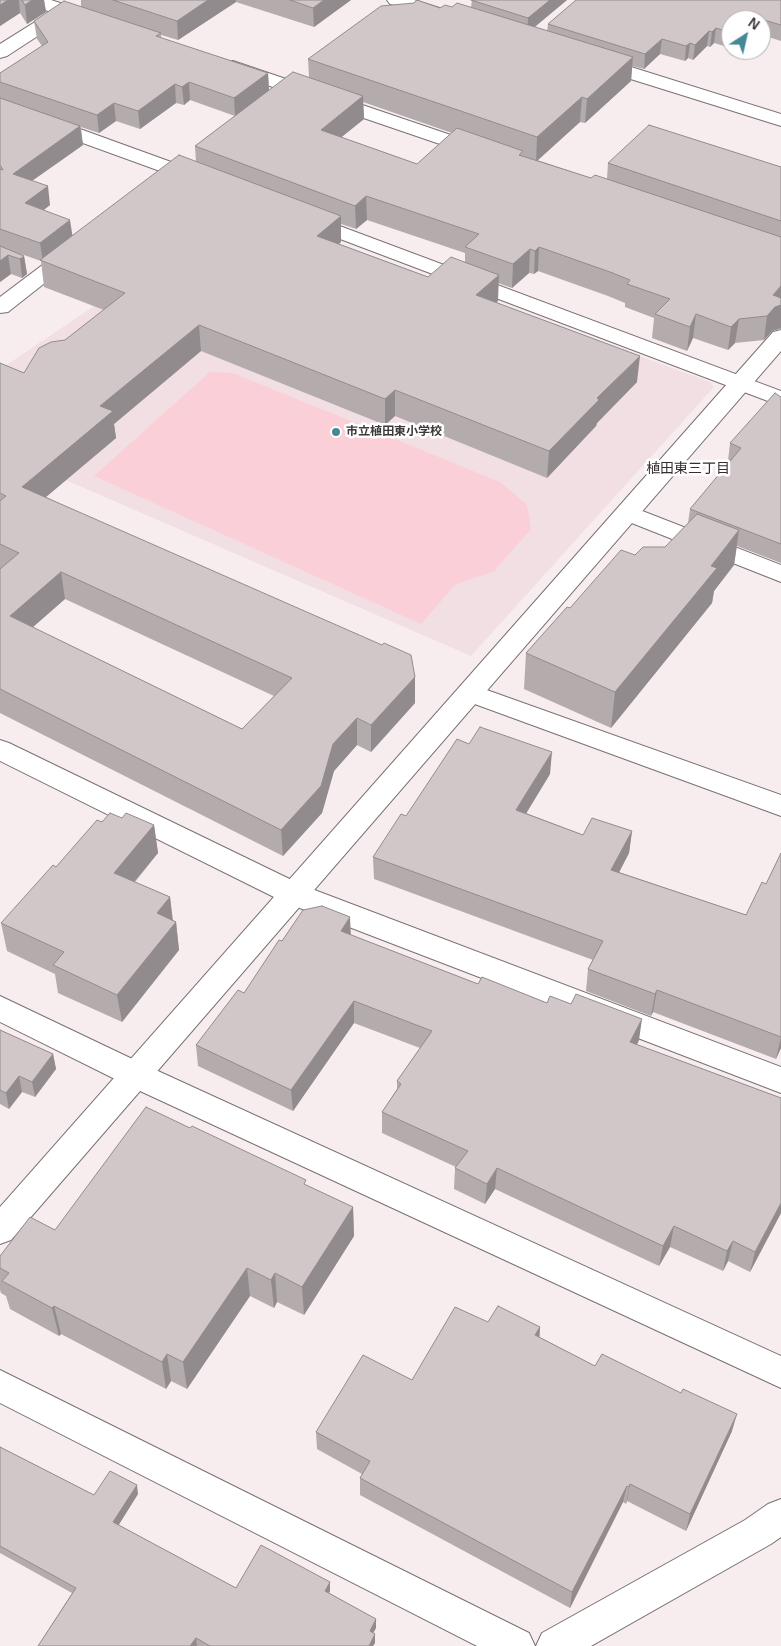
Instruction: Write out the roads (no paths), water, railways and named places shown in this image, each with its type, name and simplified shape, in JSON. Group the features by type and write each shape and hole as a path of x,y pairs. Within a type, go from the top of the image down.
{"street":[{"path":"33,0 72,5 112,26"},
{"path":"0,52 72,5"},
{"path":"394,5 457,19"},
{"path":"577,56 781,120"},
{"path":"215,61 283,92 498,158"},
{"path":"283,92 306,74"},
{"path":"0,106 216,185"},
{"path":"289,213 781,399"},
{"path":"0,307 36,269 84,242"},
{"path":"0,1230 781,337"},
{"path":"627,513 781,574"},
{"path":"470,693 781,806"},
{"path":"0,750 294,894 781,1080"},
{"path":"0,1008 136,1075 781,1372"},
{"path":"0,1386 516,1646"},
{"path":"555,1646 758,1532 781,1516"}],"place":[{"name":"市立植田東小学校","path":"336,432"}],"district":[{"name":"植田東三丁目","path":"688,469"}]}
